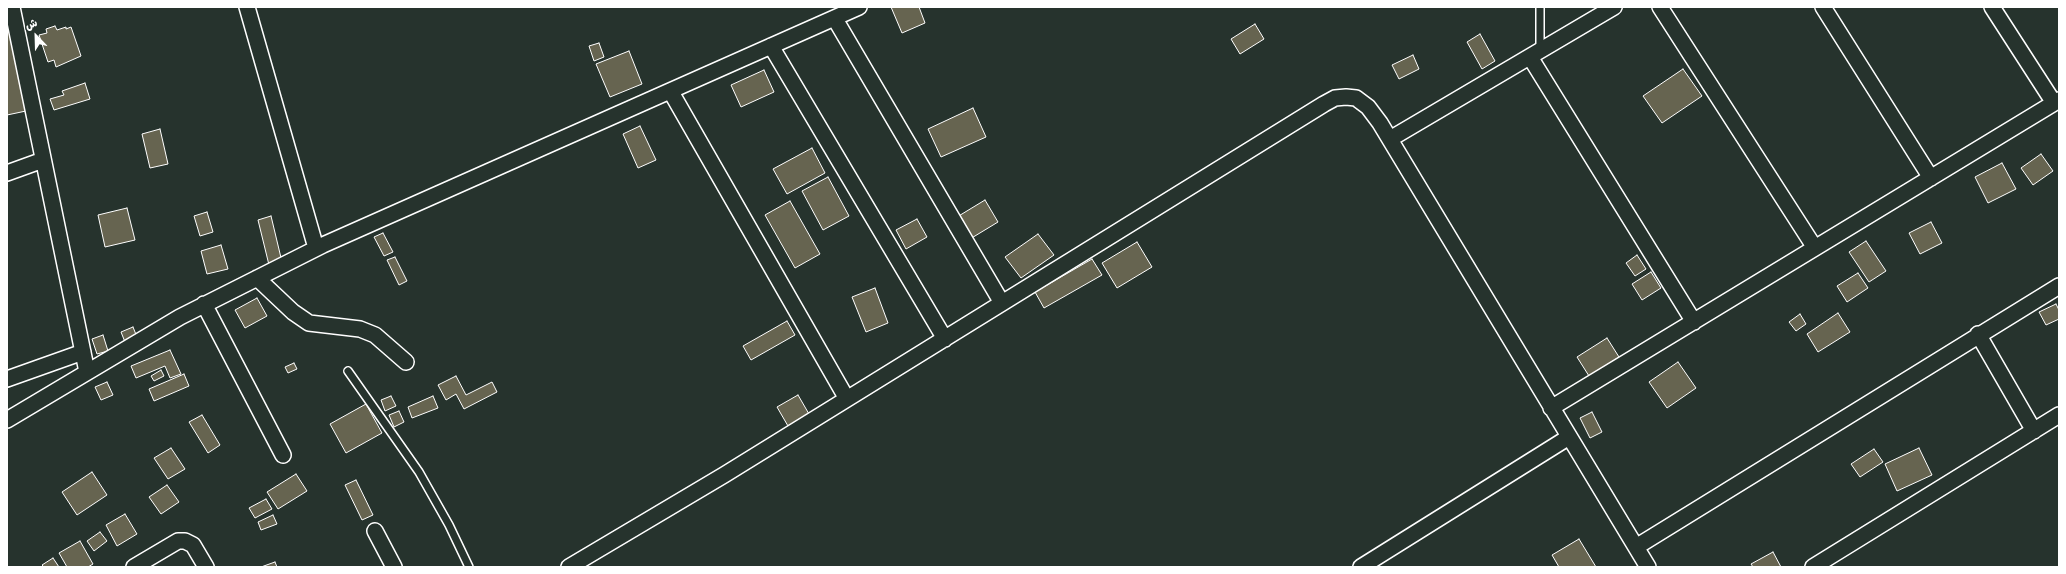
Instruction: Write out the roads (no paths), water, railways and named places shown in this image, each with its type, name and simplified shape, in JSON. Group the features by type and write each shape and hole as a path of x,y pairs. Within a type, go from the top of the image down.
{"street":[{"path":"12,7 87,372"},
{"path":"247,7 316,248"},
{"path":"7,420 180,317 316,248 671,92 859,7"},
{"path":"1390,139 1614,7"},
{"path":"1660,7 1816,248"},
{"path":"1823,7 1931,178"},
{"path":"1551,408 2056,102 1992,7"},
{"path":"835,19 1002,303"},
{"path":"771,46 946,338"},
{"path":"1535,54 1694,322"},
{"path":"671,92 847,399"},
{"path":"569,567 847,399 1335,98 1346,97 1356,98 1368,107 1390,139 1648,567"},
{"path":"7,173 43,160"},
{"path":"257,278 285,305 309,323 360,329 375,335 406,362"},
{"path":"1636,547 1978,334 2059,286"},
{"path":"204,304 283,455"},
{"path":"1978,334 2034,431"},
{"path":"7,379 83,352"},
{"path":"1813,567 2059,415"},
{"path":"1361,567 1569,437"},
{"path":"375,531 394,567"},
{"path":"134,567 178,541 193,545 206,567"}],"lane":[{"path":"1535,54 1540,7"},
{"path":"348,371 419,472 449,525 469,567"}]}
